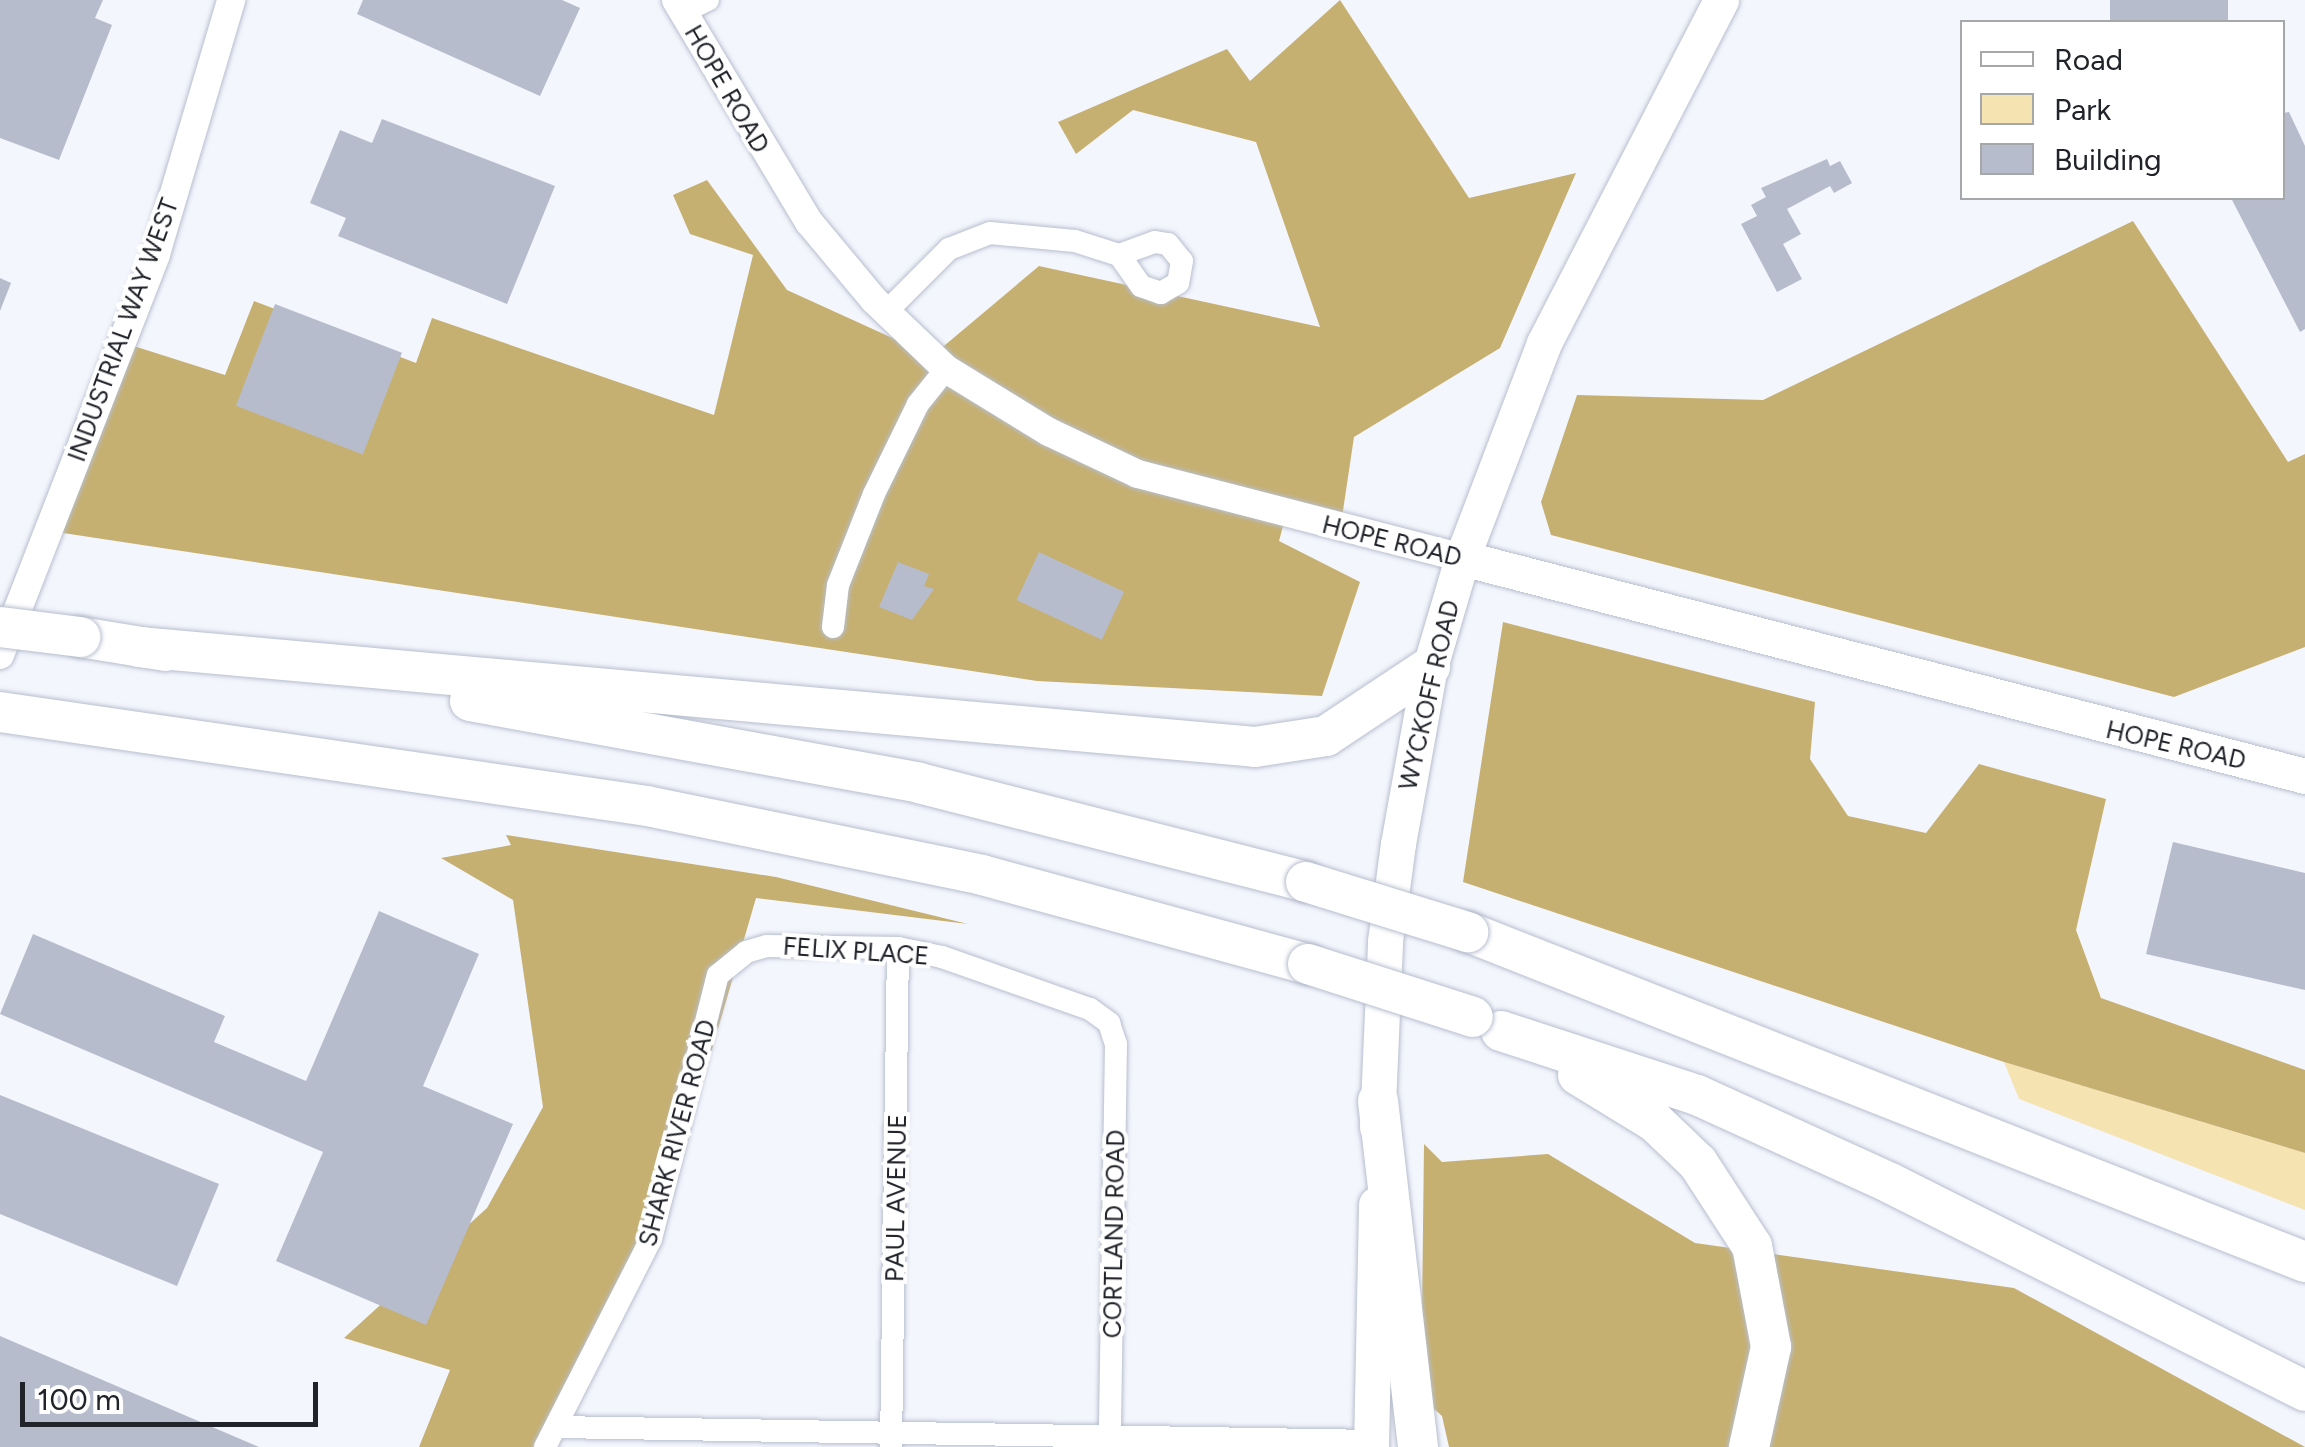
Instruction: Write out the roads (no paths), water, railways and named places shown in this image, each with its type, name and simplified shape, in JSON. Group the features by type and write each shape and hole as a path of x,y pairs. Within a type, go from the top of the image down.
{"highway":[{"path":"0,627 720,742 1052,813 1306,882 1468,932 2305,1262"},
{"path":"139,647 1255,747 1326,736 1430,667"},
{"path":"0,712 646,806 982,875 1308,964 1697,1095 2242,1354 2305,1391"},
{"path":"1487,1024 1655,1122 1698,1163 1736,1214 1762,1277 1770,1328 1767,1385 1748,1447"},
{"path":"1378,1101 1418,1447"},
{"path":"2242,1354 2305,1376"}],"main road":[{"name":"WYCKOFF ROAD","path":"1371,1444 1385,941 1430,667 1462,558 1544,344 1721,0"},
{"name":"HOPE ROAD","path":"1462,558 2305,776"}],"street":[{"name":"INDUSTRIAL WAY WEST","path":"0,655 156,254 231,0"},
{"name":"HOPE ROAD","path":"689,4 809,222 886,312 946,369 1050,432 1138,474 1462,558"},
{"path":"886,312 948,250 990,232 1058,238 1118,255"},
{"path":"834,627 838,584 874,494 918,404 946,369"},
{"name":"FELIX PLACE","path":"718,976 746,952 768,946 898,948 942,957 1090,1008 1109,1024"},
{"name":"PAUL AVENUE","path":"891,1441 898,948"},
{"name":"SHARK RIVER ROAD","path":"550,1437 651,1239 718,976"},
{"name":"CORTLAND ROAD","path":"1109,1024 1116,1044 1110,1443"},
{"path":"550,1437 1371,1444"}]}
